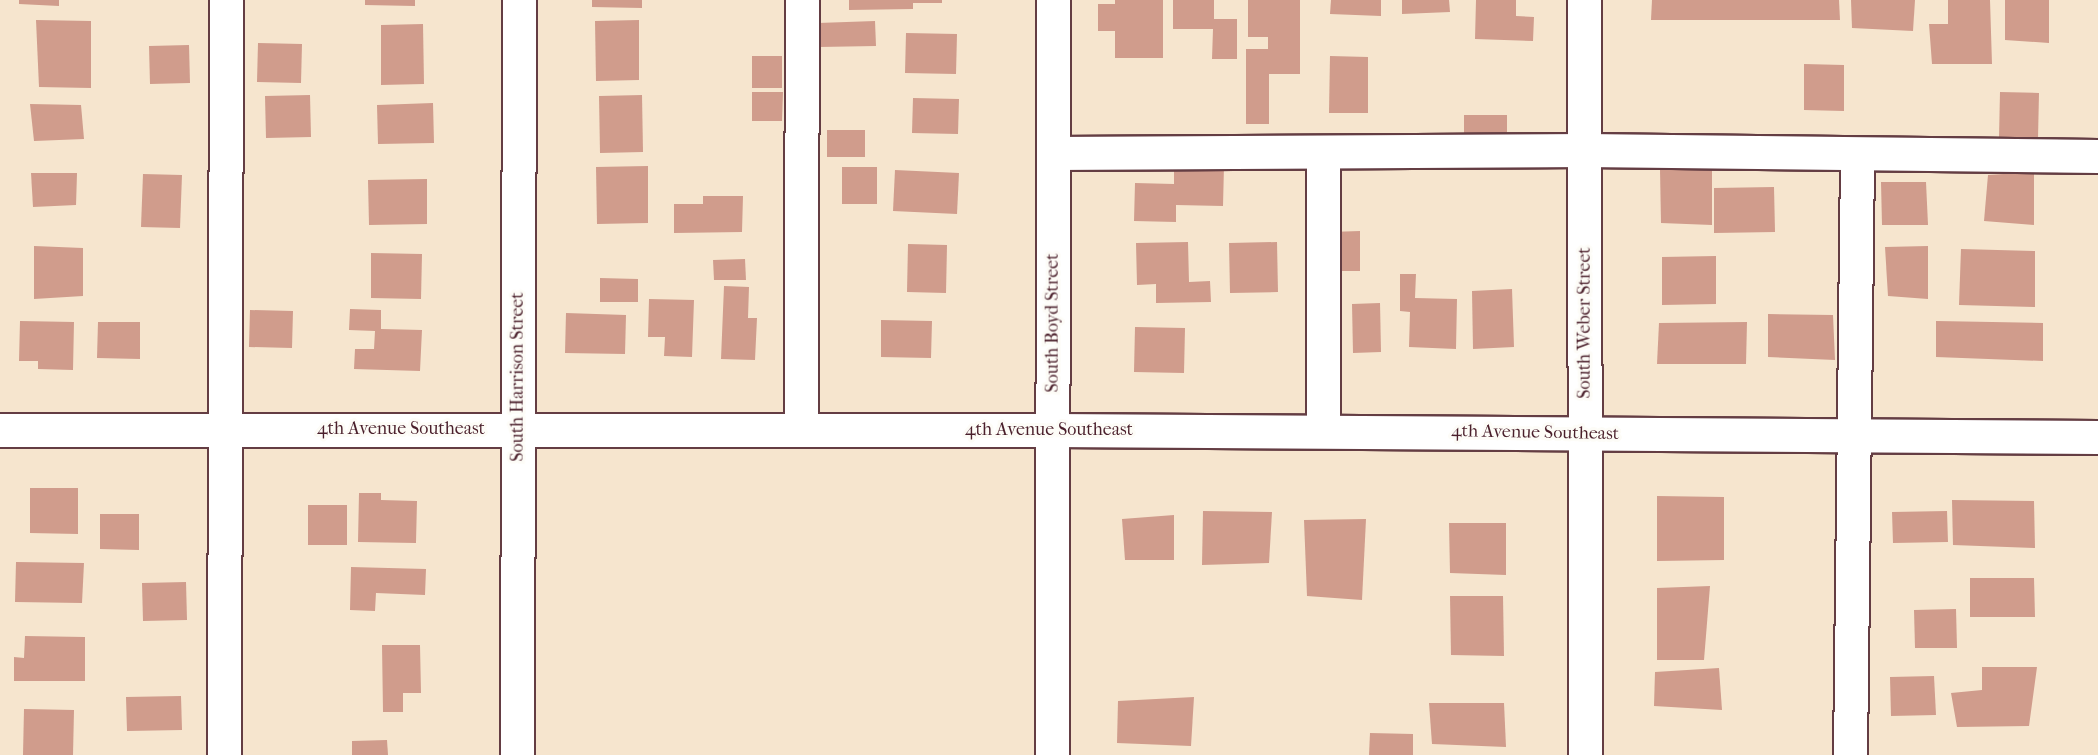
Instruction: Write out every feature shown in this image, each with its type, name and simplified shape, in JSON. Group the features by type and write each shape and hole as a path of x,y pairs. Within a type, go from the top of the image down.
{"street":[{"path":"224,755 223,429 226,0"},
{"name":"South Harrison Street","path":"517,755 519,0"},
{"path":"801,430 802,0"},
{"name":"South Boyd Street","path":"1052,755 1053,0"},
{"name":"South Weber Street","path":"1584,0 1585,755"},
{"path":"1054,153 1585,150 1857,156 2098,156"},
{"path":"1323,152 1323,431"},
{"path":"1850,755 1857,156"},
{"name":"4th Avenue Southeast","path":"0,430 1053,430 2098,437"}],"building":[{"path":"19,0 59,0 59,6 19,4"},
{"path":"365,0 415,0 415,6 365,5"},
{"path":"592,0 642,0 642,8 592,7"},
{"path":"849,0 942,0 942,3 913,3 913,9 849,10"},
{"path":"1115,0 1163,0 1163,58 1115,58 1115,31 1098,31 1098,4 1115,4"},
{"path":"1173,0 1214,0 1214,19 1237,19 1237,59 1212,59 1213,29 1173,29"},
{"path":"1248,0 1300,0 1300,74 1269,74 1269,124 1246,124 1246,49 1268,49 1268,37 1248,37"},
{"path":"1331,0 1381,0 1381,16 1330,14"},
{"path":"1402,0 1449,0 1450,12 1402,14"},
{"path":"1476,0 1516,0 1516,16 1534,17 1533,41 1475,39"},
{"path":"1652,0 1839,0 1840,20 1651,20"},
{"path":"1851,0 1915,0 1913,31 1852,28"},
{"path":"1948,0 1990,0 1992,64 1932,64 1929,24 1948,24"},
{"path":"2005,0 2049,0 2049,43 2005,40"},
{"path":"36,20 91,21 91,88 39,87"},
{"path":"639,20 639,80 596,81 595,21"},
{"path":"875,21 876,46 819,47 818,23"},
{"path":"423,24 424,84 381,85 381,25"},
{"path":"906,33 957,34 956,74 905,73"},
{"path":"258,43 302,44 301,83 257,82"},
{"path":"189,45 190,83 150,84 149,46"},
{"path":"752,56 782,56 782,88 752,88"},
{"path":"1330,56 1368,57 1368,113 1329,113"},
{"path":"1804,64 1844,65 1844,111 1804,110"},
{"path":"752,92 783,92 782,121 752,121"},
{"path":"2000,92 2039,93 2038,138 1999,138"},
{"path":"310,95 311,137 266,138 265,96"},
{"path":"642,95 643,152 600,153 599,96"},
{"path":"913,98 959,99 958,134 912,133"},
{"path":"433,103 434,143 378,144 377,105"},
{"path":"30,104 81,105 84,139 34,141"},
{"path":"1464,115 1507,115 1507,136 1464,136"},
{"path":"827,130 865,130 865,157 827,157"},
{"path":"1174,165 1224,166 1223,206 1176,205 1176,222 1134,221 1135,183 1174,184"},
{"path":"648,166 648,223 597,224 596,167"},
{"path":"842,167 877,167 877,204 842,204"},
{"path":"1712,167 1712,225 1661,223 1660,169"},
{"path":"895,170 959,173 957,214 893,211"},
{"path":"2034,172 2034,225 1984,221 1988,175"},
{"path":"31,173 77,173 76,205 33,207"},
{"path":"143,174 182,175 180,228 141,227"},
{"path":"427,179 427,224 369,225 368,180"},
{"path":"1881,182 1926,182 1928,225 1882,225"},
{"path":"1774,187 1775,232 1714,233 1714,188"},
{"path":"703,196 743,196 742,232 674,233 674,204 703,204"},
{"path":"1360,231 1360,271 1331,271 1330,232"},
{"path":"1188,242 1189,282 1210,281 1211,302 1156,303 1156,284 1137,285 1136,243"},
{"path":"1277,242 1278,292 1230,293 1229,243"},
{"path":"908,244 947,245 946,293 907,292"},
{"path":"34,246 83,248 83,296 34,299"},
{"path":"1928,246 1928,299 1888,296 1885,247"},
{"path":"1961,249 2035,251 2035,307 1959,305"},
{"path":"371,253 422,254 421,299 371,298"},
{"path":"1716,256 1716,304 1662,305 1662,257"},
{"path":"745,259 746,280 714,280 713,260"},
{"path":"1400,274 1416,274 1415,298 1457,299 1456,349 1409,347 1410,312 1400,311"},
{"path":"600,278 638,279 638,302 600,302"},
{"path":"724,286 749,287 748,318 757,318 755,360 721,359"},
{"path":"1512,289 1514,347 1473,349 1472,291"},
{"path":"649,299 694,300 692,357 664,356 665,337 648,337"},
{"path":"1380,303 1381,352 1353,353 1352,304"},
{"path":"350,309 381,310 381,329 422,330 420,371 354,369 355,349 374,349 375,331 349,330"},
{"path":"250,310 293,311 292,348 249,347"},
{"path":"566,313 626,315 625,354 565,353"},
{"path":"1768,314 1833,315 1835,360 1768,357"},
{"path":"881,320 932,321 931,358 881,357"},
{"path":"20,321 74,322 73,370 38,369 38,361 19,361"},
{"path":"1936,321 2043,323 2043,361 1936,357"},
{"path":"98,322 140,322 140,359 97,358"},
{"path":"1747,322 1746,364 1657,364 1659,323"},
{"path":"1135,327 1185,328 1184,373 1134,372"},
{"path":"30,488 78,488 78,534 30,533"},
{"path":"359,493 381,493 381,500 417,501 416,543 358,542"},
{"path":"1657,496 1724,497 1724,560 1657,561"},
{"path":"1952,500 2034,501 2035,548 1953,545"},
{"path":"308,505 347,505 347,545 308,545"},
{"path":"1203,511 1272,512 1269,563 1202,565"},
{"path":"1947,511 1948,542 1893,543 1892,512"},
{"path":"100,514 139,514 139,550 100,549"},
{"path":"1174,515 1174,560 1125,560 1122,519"},
{"path":"1366,519 1362,600 1307,596 1304,520"},
{"path":"1449,523 1506,523 1506,575 1450,573"},
{"path":"16,562 84,563 82,603 15,602"},
{"path":"351,567 426,569 425,595 376,593 375,611 350,610"},
{"path":"1970,578 2034,578 2035,617 1970,617"},
{"path":"186,582 187,620 143,621 142,583"},
{"path":"1710,586 1704,660 1657,660 1657,588"},
{"path":"1450,596 1503,596 1504,656 1451,655"},
{"path":"1956,609 1957,648 1915,648 1914,610"},
{"path":"25,636 85,637 85,681 14,681 14,657 24,658"},
{"path":"382,645 420,645 421,693 403,693 403,712 383,712"},
{"path":"1982,667 2037,667 2029,726 1957,727 1951,693 1982,690"},
{"path":"1719,668 1722,710 1654,706 1655,672"},
{"path":"1934,676 1936,715 1891,716 1890,677"},
{"path":"181,696 182,730 127,731 126,697"},
{"path":"1194,697 1191,746 1117,743 1118,701"},
{"path":"1429,703 1504,703 1506,747 1432,744"},
{"path":"24,709 74,710 73,755 23,755"},
{"path":"1370,733 1413,734 1413,755 1369,755"},
{"path":"387,740 388,755 352,755 352,741"}]}
